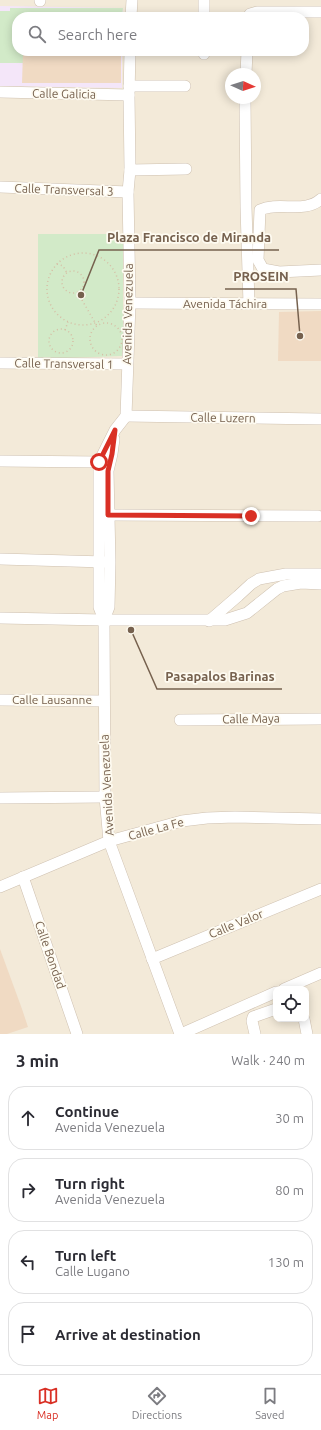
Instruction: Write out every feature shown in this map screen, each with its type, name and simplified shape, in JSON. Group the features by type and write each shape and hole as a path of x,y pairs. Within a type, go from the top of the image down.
{"street":[{"path":"131,12 132,0"},
{"path":"204,0 204,12"},
{"path":"256,12 321,12"},
{"name":"Avenida Venezuela","path":"130,56 130,170 128,192 130,303 126,416 115,430 99,462 98,561 99,607 104,620 105,797 109,841 180,1034"},
{"path":"246,68 247,56"},
{"name":"Calle Galicia","path":"0,92 129,91 185,86"},
{"path":"245,104 246,214 249,304"},
{"path":"130,170 186,169"},
{"name":"Calle Transversal 3","path":"0,187 128,192"},
{"path":"321,199 316,204 294,207 268,207 260,210 258,260 263,268 279,272 321,270"},
{"name":"Avenida Táchira","path":"130,303 321,304"},
{"name":"Calle Transversal 1","path":"0,363 127,364"},
{"name":"Calle Luzern","path":"126,416 321,419"},
{"name":"Avenida Venezuela","path":"104,620 109,607 110,562 108,471 115,430"},
{"path":"0,461 99,462"},
{"path":"108,515 318,516"},
{"path":"0,559 110,562"},
{"path":"209,621 255,581 266,577 286,574 321,574"},
{"path":"0,618 225,620 247,613 277,589 283,586 308,582 321,584"},
{"path":"234,600 245,598 248,601 249,606 247,613"},
{"path":"234,600 231,611 235,617"},
{"name":"Calle Lausanne","path":"0,700 104,700"},
{"name":"Calle Maya","path":"180,720 321,719"},
{"path":"0,798 105,797"},
{"name":"Calle La Fe","path":"0,887 109,841 182,821 207,818 321,819"},
{"name":"Calle Bondad","path":"23,877 77,1034"},
{"name":"Calle Valor","path":"152,959 321,889"},
{"path":"291,986 321,974"},
{"path":"180,1034 273,993"},
{"path":"255,1034 252,1022 253,1017 273,1010"},
{"path":"305,1022 307,1034"}],"path":[{"path":"81,252 90,252 104,258 112,266 119,279 119,295 117,302 109,315 103,320 91,325 78,325 68,322 59,316 53,310 48,299 46,287 50,274 56,264 70,254 81,252"},
{"path":"56,264 63,266 67,273"},
{"path":"73,271 79,272 83,276 85,283 83,289 78,293 69,293 62,286 63,276 67,273 73,271"},
{"path":"78,293 96,326"},
{"path":"65,330 68,322"},
{"path":"101,324 111,324 119,330 121,340 117,350 108,354 102,354 94,349 91,344 91,334 96,326 101,324"},
{"path":"58,329 65,330 71,335 73,341 72,345 66,351 61,352 55,350 50,343 51,334 58,329"}],"shaded area":[{"path":"0,0 321,0 321,1034 0,1034"},
{"path":"0,6 123,8 123,12 12,12 12,56 122,56 122,88 0,86"}],"green space":[{"path":"10,8 123,8 123,12 12,12 12,56 23,56 23,63 0,63 0,11 10,11"},
{"path":"38,234 123,234 123,356 38,359"}],"building":[{"path":"23,56 121,56 121,83 22,83"},
{"path":"321,311 321,361 278,361 279,312"},
{"path":"0,949 28,1027 7,1034 0,1034"}],"place":[{"name":"Plaza Francisco de Miranda","path":"81,295"},
{"name":"PROSEIN","path":"300,336"},
{"name":"Pasapalos Barinas","path":"131,630"}],"route":[{"path":"99,462 115,430 108,471 108,515 251,516"}]}
